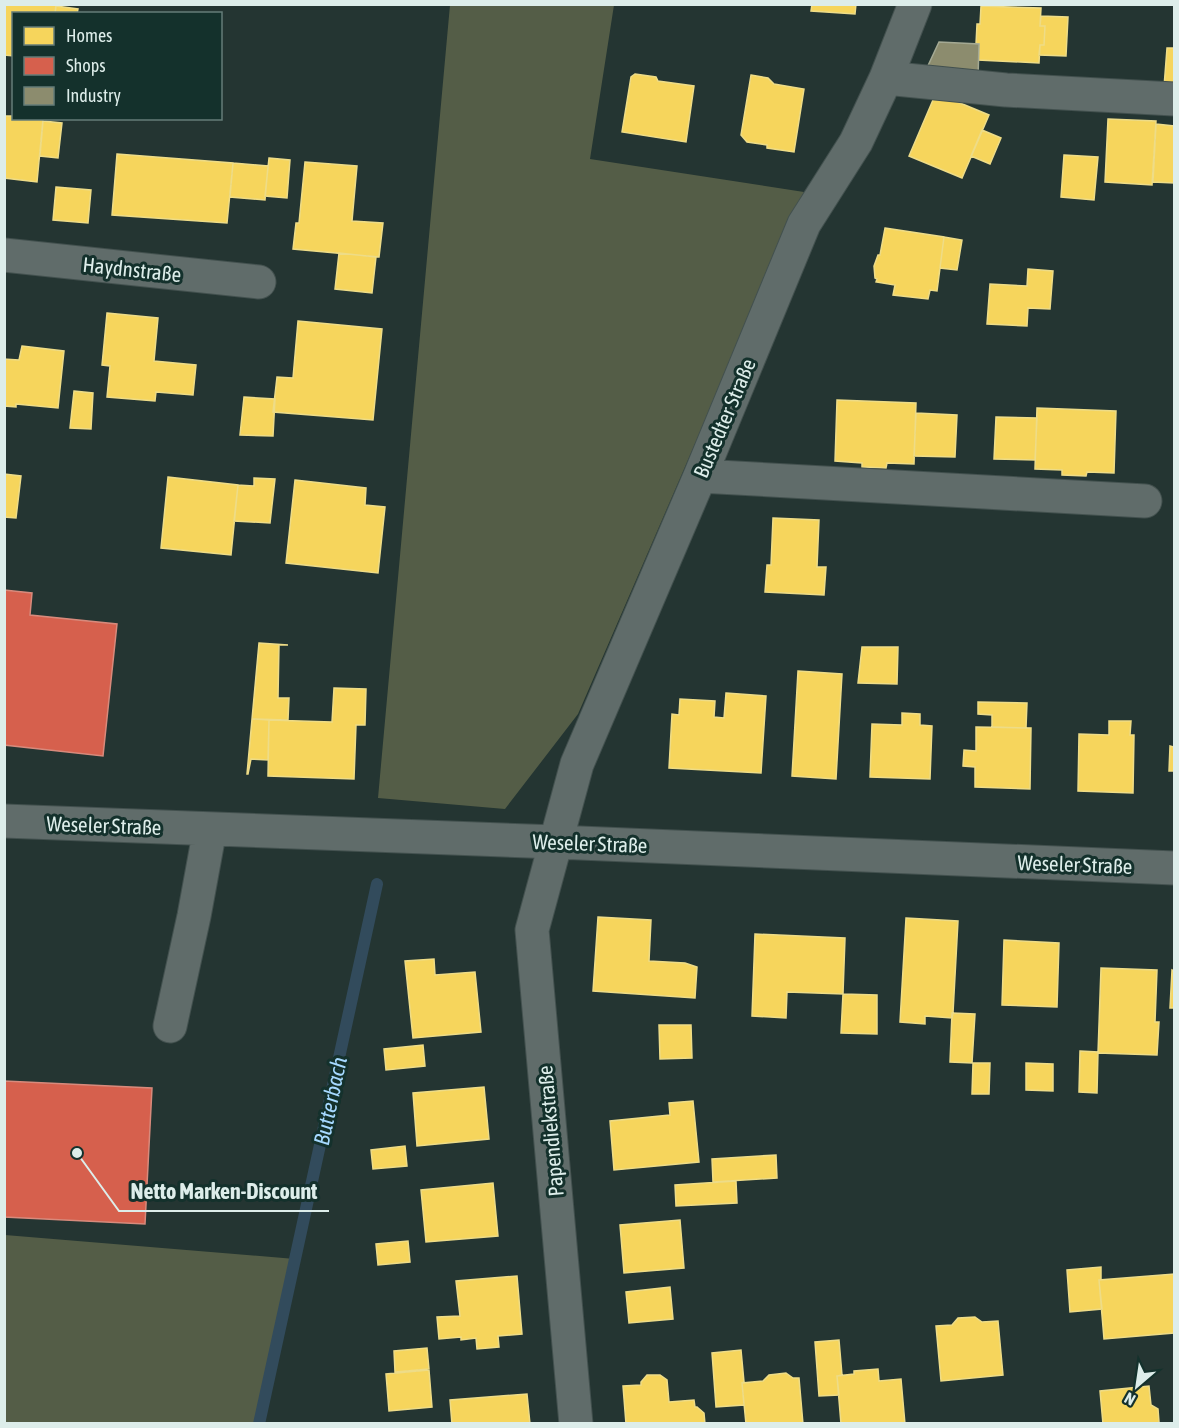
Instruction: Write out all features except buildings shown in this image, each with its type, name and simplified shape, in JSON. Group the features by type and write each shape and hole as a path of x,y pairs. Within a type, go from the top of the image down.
{"street":[{"name":"Bustedter Straße","path":"556,842 577,764 804,224 856,142 915,4"},
{"path":"885,78 1006,90 1174,99"},
{"name":"Haydnstraße","path":"4,255 259,282"},
{"path":"700,476 1145,501"},
{"name":"Weseler Straße","path":"4,821 1174,868"},
{"path":"170,1026 210,829"},
{"name":"Papendiekstraße","path":"556,842 532,930 576,1424"}],"green space":[{"path":"450,5 614,5 590,159 804,192 578,714 505,809 378,798"},
{"path":"5,1235 295,1259 258,1423 5,1423"}],"waterway":[{"name":"Butterbach","path":"259,1424 377,884"}],"place":[{"name":"Netto Marken-Discount","path":"77,1153"}]}
